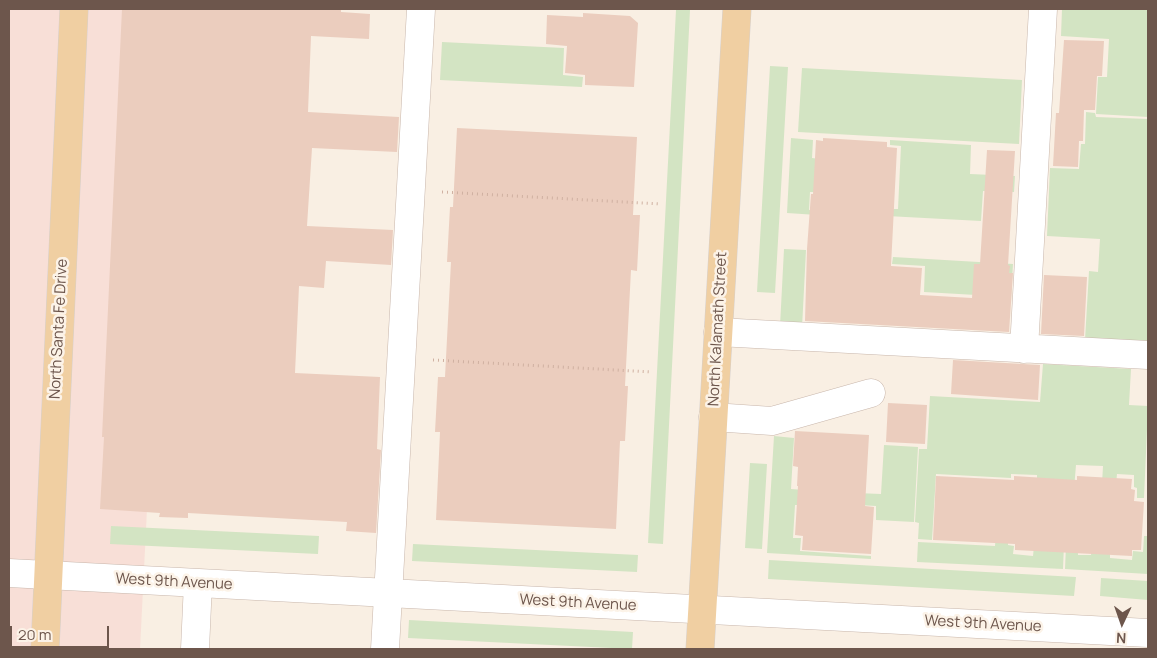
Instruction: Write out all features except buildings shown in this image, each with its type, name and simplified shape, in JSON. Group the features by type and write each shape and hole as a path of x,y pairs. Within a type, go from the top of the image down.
{"main road":[{"name":"North Santa Fe Drive","path":"45,649 74,9"},
{"name":"North Kalamath Street","path":"700,649 736,9"}],"street":[{"path":"385,649 422,9"},
{"path":"1024,348 1043,9"},
{"path":"718,332 1148,355"},
{"path":"713,417 772,421 871,392"},
{"name":"West 9th Avenue","path":"9,573 702,610 1009,637 1148,633"},
{"path":"195,649 198,583"}],"path":[{"path":"411,190 661,204"},
{"path":"402,358 652,372"}],"shaded area":[{"path":"9,9 172,9 140,649 9,649"}],"green space":[{"path":"1062,9 1148,9 1148,117 1096,114 1098,77 1107,77 1109,39 1061,36"},
{"path":"676,10 690,10 663,544 648,543"},
{"path":"442,42 564,48 563,75 583,77 582,87 440,80"},
{"path":"770,66 788,67 775,293 757,292"},
{"path":"802,68 1022,80 1019,144 798,132"},
{"path":"1086,112 1095,113 1096,117 1148,119 1148,343 1085,340 1089,271 1098,272 1100,239 1047,236 1050,168 1079,169 1081,144 1085,144"},
{"path":"791,138 813,140 812,158 820,159 818,192 810,192 809,210 817,211 817,215 787,213"},
{"path":"890,140 971,145 970,174 1015,176 1014,192 983,191 981,221 887,216 887,209 898,209 901,146 890,145"},
{"path":"784,249 806,250 802,328 780,326"},
{"path":"893,257 1013,264 1011,297 924,292 925,266 892,264"},
{"path":"1043,364 1131,369 1129,405 1148,406 1144,498 1137,498 1137,488 1134,487 1134,475 1117,474 1116,485 1102,484 1103,466 1076,465 1073,501 1037,479 1037,475 1011,474 1011,478 936,474 932,540 918,539 919,523 915,522 919,449 927,449 930,396 1040,402"},
{"path":"774,436 794,438 791,489 804,490 803,505 795,505 793,538 801,538 800,551 871,556 871,559 767,553"},
{"path":"884,445 918,447 914,522 876,520 876,506 806,502 807,491 881,494"},
{"path":"750,463 767,464 762,549 745,548"},
{"path":"111,526 319,536 318,554 110,544"},
{"path":"996,533 1008,533 1008,545 1014,546 1013,554 1033,556 1034,546 1064,544 1063,569 917,562 918,542 995,546"},
{"path":"1144,536 1148,536 1148,574 1065,569 1066,545 1078,546 1078,555 1091,555 1092,548 1110,549 1110,558 1132,560 1133,551 1143,552"},
{"path":"413,544 638,555 637,572 412,561"},
{"path":"769,560 1076,577 1074,596 768,579"},
{"path":"1101,578 1148,581 1148,600 1100,596"},
{"path":"409,620 633,632 632,649 408,638"}]}
